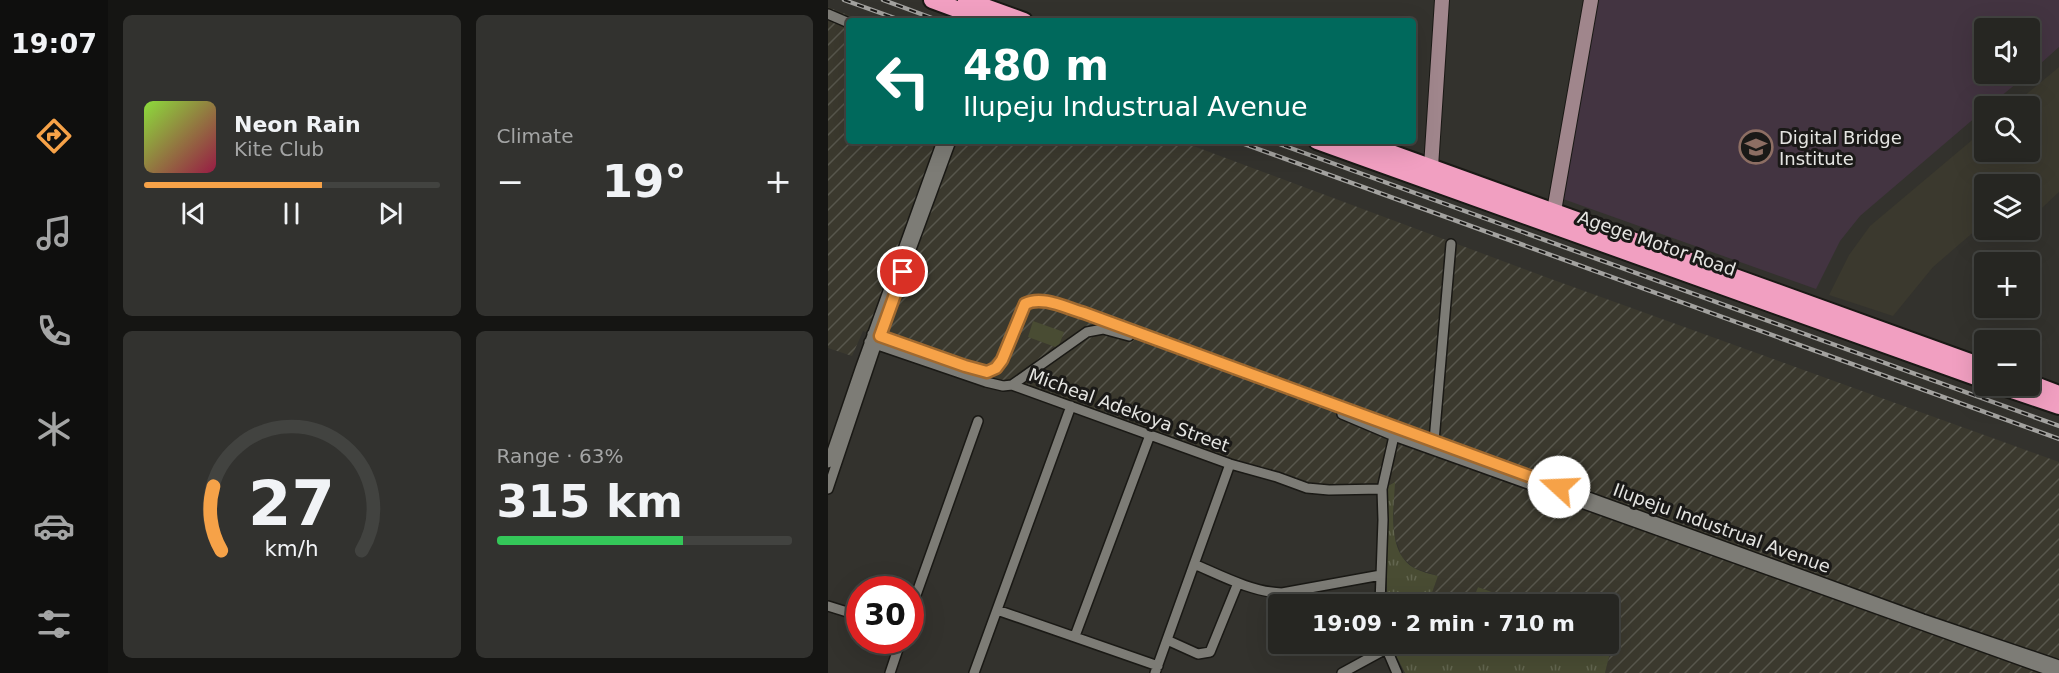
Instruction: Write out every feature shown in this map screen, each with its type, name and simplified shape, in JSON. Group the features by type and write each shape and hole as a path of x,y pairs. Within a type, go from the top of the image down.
{"highway":[{"path":"932,0 991,17"},
{"path":"966,0 991,17"},
{"name":"Agege Motor Road","path":"1327,144 1554,211 1974,363"},
{"name":"Agege Motor Road","path":"1364,144 1428,174 1974,376"},
{"path":"2040,387 2059,394"},
{"path":"2030,396 2059,406"}],"street":[{"path":"1428,174 1442,0"},
{"path":"1554,211 1591,0"},
{"path":"828,14 846,22"},
{"path":"828,489 875,339 941,144"},
{"path":"828,463 950,144"},
{"path":"1434,441 1451,244"},
{"name":"Ilupeju Industrual Avenue","path":"875,339 987,372 996,368 1002,360 1025,304 1033,300 1043,301 1084,313 1914,616 2059,665"},
{"name":"Ilupeju Industrual Avenue","path":"1012,385 1087,332 1103,329 1142,340 1241,375 1394,436 2056,673"},
{"name":"Micheal Adekoya Street","path":"875,339 993,384 1012,385 1230,464 1307,488 1382,489"},
{"path":"974,673 1071,406"},
{"path":"923,576 978,422"},
{"path":"1075,636 1150,435"},
{"path":"1380,594 1382,489 1394,436"},
{"path":"998,610 1075,636 1156,670 1230,464"},
{"path":"1194,564 1238,583 1269,592 1282,593 1381,575"},
{"path":"1167,640 1198,654 1210,652 1238,583"},
{"path":"828,606 846,612"},
{"path":"890,673 896,654"},
{"path":"1342,673 1372,654"},
{"path":"1389,654 1397,673"}],"shaded area":[{"name":"Digital Bridge Institute","path":"1598,0 2059,0 2059,47 2040,64 2040,18 1974,18 1974,84 2016,84 2001,96 1974,96 1974,119 1860,216 1840,241 1816,289 1563,199"},
{"path":"828,7 856,18 846,18 846,144 1188,144 1551,279 2059,462 2059,673 1605,673 1610,654 1619,654 1619,594 1497,594 1478,587 1475,594 1432,594 1438,576 1414,568 1402,557 1394,535 1394,482 1386,487 1373,484 1303,487 863,331 852,356 828,348"},
{"path":"2059,67 2059,192 2040,210 2040,174 1974,174 1974,232 1933,267 1893,316 1829,295 1849,255 1870,226 1974,138 1974,162 2040,162 2040,96 2024,96"}],"green space":[{"path":"1033,321 1064,332 1058,348 1028,337"},
{"path":"1395,482 1393,517 1396,542 1400,553 1406,562 1416,569 1438,576 1432,594 1387,594 1386,487"},
{"path":"1478,587 1497,594 1475,594"},
{"path":"1395,654 1610,654 1605,673 1405,673"}],"railway":[{"path":"844,0 895,18"},
{"path":"883,0 932,18"},
{"path":"1244,144 2059,439"},
{"path":"1279,144 2059,426"}],"place":[{"name":"Digital Bridge Institute","path":"1756,147"}],"route":[{"path":"903,272 880,336 965,366 987,372 996,368 1002,360 1025,304 1033,300 1043,301 1084,313 1559,487"}]}
